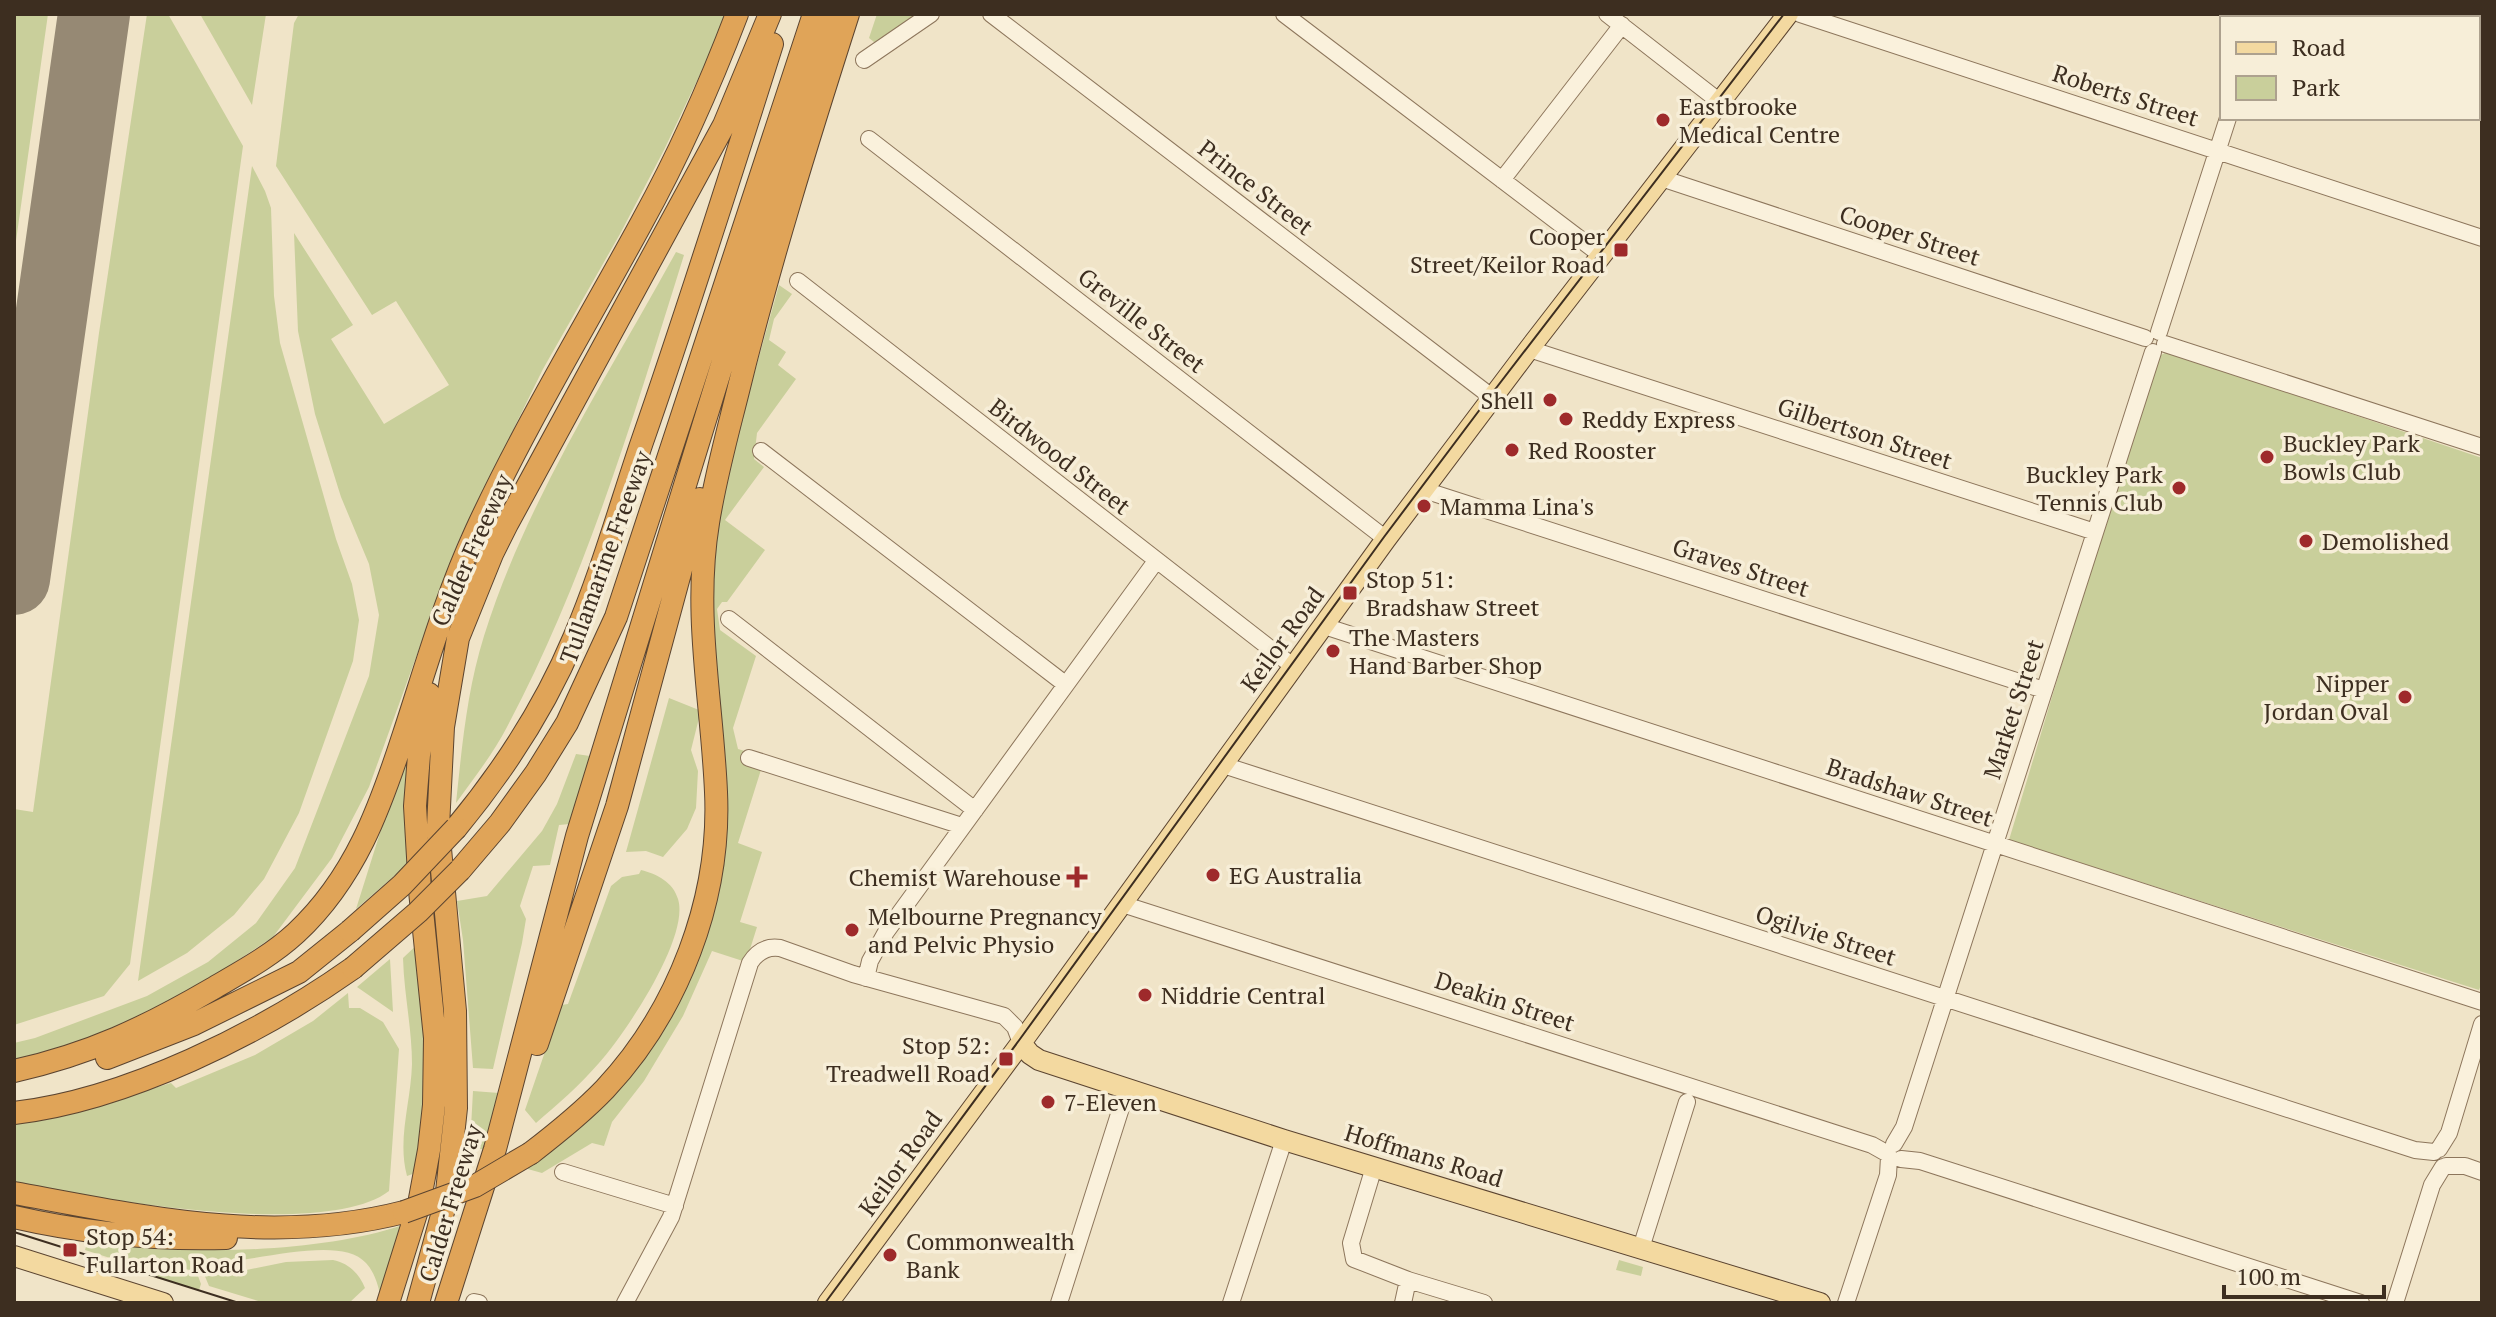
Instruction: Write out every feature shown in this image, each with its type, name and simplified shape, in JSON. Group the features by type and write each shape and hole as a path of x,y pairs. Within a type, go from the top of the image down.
{"highway":[{"path":"14,1071 117,1040 182,1006 258,963 297,933 332,892 367,836 387,790 475,533 663,182 708,89 737,14"},
{"path":"458,638 482,557 514,484 709,125 755,14"},
{"name":"Calder Freeway","path":"418,1303 442,1222 455,1120 455,1011 440,867 438,792 443,727 458,638 507,524 724,125 770,14"},
{"name":"Tullamarine Freeway","path":"14,1084 57,1075 194,1024 299,972 402,885 490,788 553,684 574,638 665,374 781,14"},
{"name":"Tullamarine Freeway","path":"14,1113 84,1100 151,1077 309,999 353,968 418,912 460,870 500,823 567,723 616,617 814,14"},
{"name":"Calder Freeway","path":"446,1303 495,1149 577,836 830,14"},
{"path":"495,1149 530,1065 617,806 694,521 848,14"},
{"path":"14,1193 147,1217 256,1229 348,1224 404,1212 475,1186 531,1153 583,1111 630,1058 671,992 687,956 710,874 716,816 715,774 702,640 702,570 715,484 747,352"},
{"path":"388,1303 419,1204 434,1105 435,1038 415,806 419,755 429,697 457,580"},
{"path":"14,1217 71,1228 156,1238 236,1238 286,1229"}],"main road":[{"name":"Keilor Road","path":"828,1303 1021,1043 1386,539 1788,14"},
{"name":"Hoffmans Road","path":"1021,1043 1039,1060 1127,1089 1284,1140 1820,1303"},
{"path":"14,1256 163,1303"}],"street":[{"path":"864,60 931,14"},
{"name":"Prince Street","path":"991,14 1493,398"},
{"path":"1284,14 1601,255"},
{"path":"1607,14 1720,102"},
{"name":"Roberts Street","path":"1800,14 2482,238"},
{"path":"1502,180 1622,25"},
{"name":"Market Street","path":"1846,1303 2227,120"},
{"name":"Greville Street","path":"869,139 1386,539"},
{"name":"Cooper Street","path":"1661,178 2482,447"},
{"name":"Birdwood Street","path":"798,281 1294,667"},
{"name":"Gilbertson Street","path":"1529,349 2095,532"},
{"path":"761,451 1065,684"},
{"name":"Graves Street","path":"1424,490 2044,690"},
{"path":"860,976 886,932 1156,561"},
{"path":"729,619 975,810"},
{"name":"Bradshaw Street","path":"1324,626 2482,1002"},
{"path":"749,758 962,826"},
{"name":"Ogilvie Street","path":"1223,765 2482,1172"},
{"name":"Deakin Street","path":"1122,904 1896,1152"},
{"path":"625,1303 675,1206 750,963 757,954 765,949 780,948 860,976 1004,1016 1015,1027 1021,1043"},
{"path":"2395,1303 2482,1024"},
{"path":"1059,1303 1127,1089"},
{"path":"1641,1248 1687,1102"},
{"path":"1231,1303 1284,1140"},
{"path":"1896,1152 2361,1303"},
{"path":"1374,1167 1351,1243 1354,1259 1364,1265 1484,1303"},
{"path":"563,1172 675,1206"},
{"path":"1404,1303 1412,1281"}],"green space":[{"path":"14,14 48,14 14,255"},
{"path":"147,14 168,14 243,146 130,964 104,996 14,1025 14,809 33,812 99,333"},
{"path":"200,14 266,14 252,105"},
{"path":"299,14 727,14 664,150 543,369 457,544 369,787 332,858 273,937 200,985 100,1036 41,1055 14,1060 14,1043 147,996 208,962 256,923 295,868 369,676 379,615 369,564 341,497 315,414 298,331 294,233 353,325 331,339 384,424 449,385 396,301 372,315 276,166 294,23"},
{"path":"877,14 924,14 879,46 869,38"},
{"path":"252,166 271,208 274,296 280,343 336,539 352,584 359,620 353,661 299,813 264,879 234,915 187,953 138,981"},
{"path":"676,252 684,255 627,435 585,554 535,671 507,727 456,803 473,677 502,585 571,439"},
{"path":"779,285 792,294 774,319 769,340 786,352 778,365 796,379 757,433 754,459 764,467 725,520 765,550 727,602 722,602 717,609 720,630 756,656 733,728 738,749 765,757 738,843 762,852 740,922 757,927 746,962 712,951 683,1016 644,1081 612,1122 604,1146 592,1143 542,1173 524,1168 607,1100 719,879 711,642 713,551 736,439"},
{"path":"2167,352 2482,458 2482,982 2479,990 2009,840 2100,537 2159,356"},
{"path":"669,698 699,710 700,714 691,750 698,771 696,808 687,829 663,857 646,851 626,852"},
{"path":"576,754 590,756 570,824 559,825 550,865 533,866 520,906 526,919 493,1069 473,1068 457,901 487,896 542,831 557,804"},
{"path":"411,762 409,863 356,909 402,763"},
{"path":"641,870 664,880 678,899 679,916 665,960 639,1008 610,1049 584,1079 536,1123 525,1110 561,1005 568,1004 611,886 622,877 639,874"},
{"path":"420,942 427,984 421,1171 407,1176 403,1148 412,1064 403,958"},
{"path":"390,959 393,1012 357,987"},
{"path":"348,993 349,1008 360,1008 383,1022 399,1049 389,1191 358,1205 315,1213 263,1214 150,1205 14,1181 14,1124 45,1120 171,1083 176,1088 255,1055 313,1021"},
{"path":"473,1091 499,1093 485,1150 470,1146"},
{"path":"400,1226 382,1303 375,1277 366,1263 352,1254 333,1250 310,1250 214,1263 195,1262 193,1271 149,1259 198,1276 201,1284 199,1290 121,1268 124,1257 113,1254 110,1258 85,1250 89,1237 162,1248 245,1250 329,1242"},
{"path":"333,1260 352,1270 365,1288 349,1303 265,1303 209,1286 204,1274 232,1273 286,1262"},
{"path":"1619,1260 1643,1267 1641,1276 1616,1270"}],"runway":[{"path":"14,579 94,14"}],"tram line":[{"path":"825,1303 1384,537 1784,14"},
{"path":"14,1232 239,1303"}],"place":[{"name":"Eastbrooke Medical Centre","path":"1663,120"},
{"name":"Cooper Street/Keilor Road","path":"1621,250"},
{"name":"Shell","path":"1550,400"},
{"name":"Reddy Express","path":"1566,419"},
{"name":"Red Rooster","path":"1512,450"},
{"name":"Buckley Park Bowls Club","path":"2267,457"},
{"name":"Buckley Park Tennis Club","path":"2179,488"},
{"name":"Mamma Lina's","path":"1424,506"},
{"name":"Demolished","path":"2306,541"},
{"name":"Stop 51: Bradshaw Street","path":"1350,593"},
{"name":"The Masters Hand Barber Shop","path":"1333,651"},
{"name":"Nipper Jordan Oval","path":"2405,697"},
{"name":"EG Australia","path":"1213,875"},
{"name":"Chemist Warehouse","path":"1077,877"},
{"name":"Melbourne Pregnancy and Pelvic Physio","path":"852,930"},
{"name":"Niddrie Central","path":"1145,995"},
{"name":"Stop 52: Treadwell Road","path":"1006,1059"},
{"name":"7-Eleven","path":"1048,1102"},
{"name":"Stop 54: Fullarton Road","path":"70,1250"},
{"name":"Commonwealth Bank","path":"890,1255"}]}
